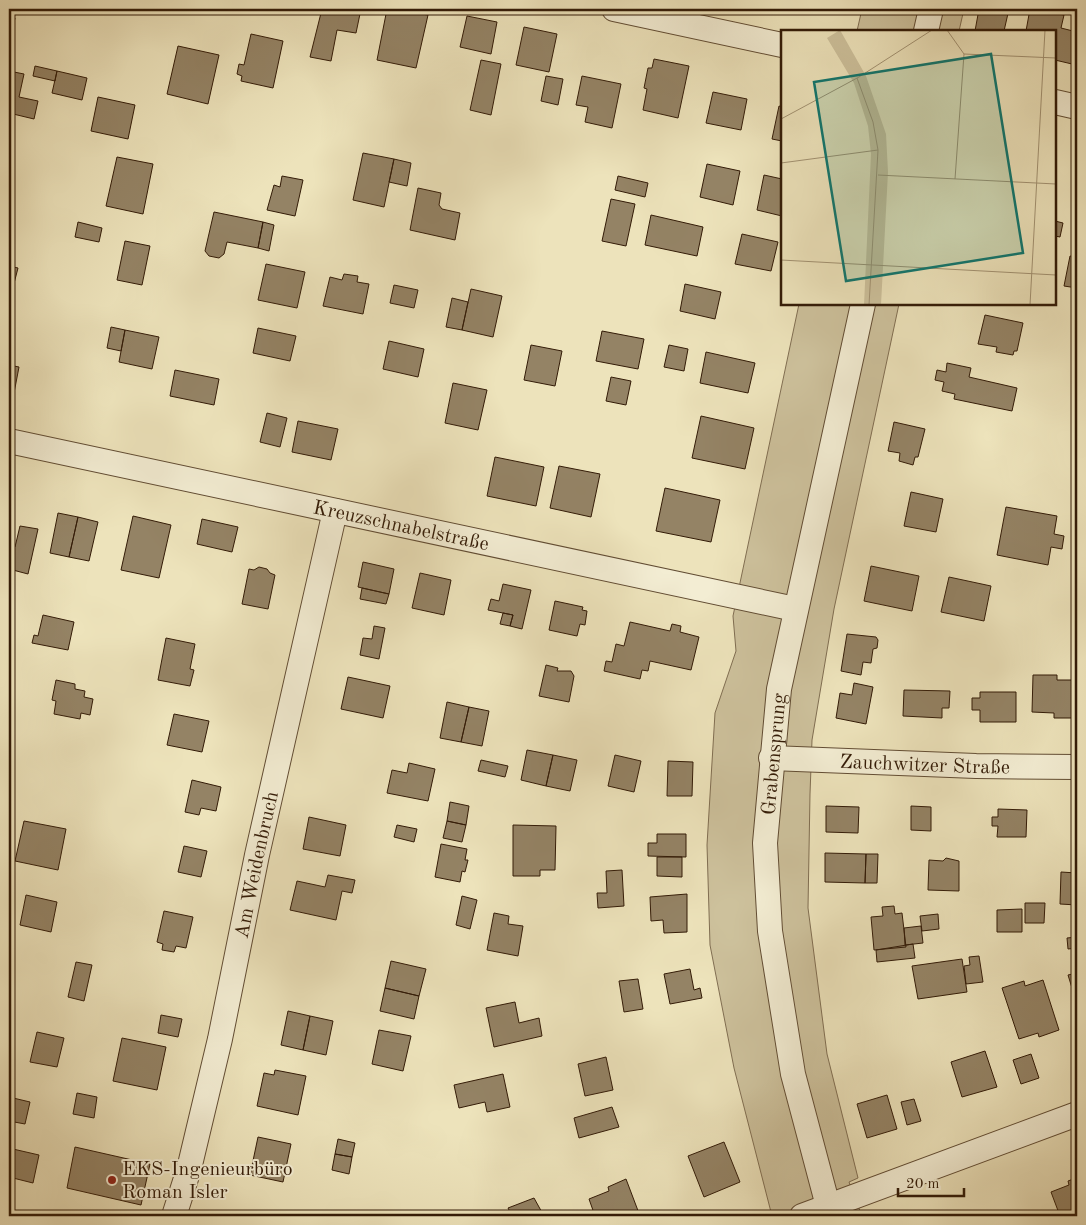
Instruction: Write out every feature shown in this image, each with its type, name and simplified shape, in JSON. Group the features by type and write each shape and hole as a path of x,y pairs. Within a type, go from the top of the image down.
{"street":[{"path":"614,9 781,45"},
{"path":"926,30 931,9"},
{"path":"1056,102 1077,107"},
{"name":"Grabensprung","path":"828,1206 793,1074 770,931 764,843 779,689 863,305"},
{"name":"Kreuzschnabelstraße","path":"9,441 795,609"},
{"name":"Am Weidenbruch","path":"174,1216 189,1168 220,1039 266,813 291,714 335,511"},
{"name":"Zauchwitzer Straße","path":"771,758 976,766 1077,767"},
{"path":"802,1216 1077,1114"}],"shaded area":[{"path":"862,9 964,9 959,30 857,30"},
{"path":"799,305 899,305 834,609 812,740 808,908 827,1054 858,1178 849,1182 862,1216 772,1216 734,1068 710,945 707,845 715,713 736,651 733,616"}],"building":[{"path":"322,9 361,9 356,33 337,30 331,61 310,57"},
{"path":"387,9 428,15 416,68 377,60"},
{"path":"979,9 1009,9 1004,30 975,30"},
{"path":"1030,9 1064,15 1061,28 1077,32 1072,64 1056,60 1056,30 1026,30"},
{"path":"467,16 497,22 491,54 460,47"},
{"path":"9,17 15,18 9,45"},
{"path":"524,27 557,34 549,72 516,65"},
{"path":"251,34 283,41 273,88 241,81 242,76 237,74 239,64 244,65"},
{"path":"178,46 219,55 208,104 167,94"},
{"path":"654,59 689,66 678,118 643,110 647,89 644,88 648,68 652,68"},
{"path":"481,60 501,64 491,115 470,110"},
{"path":"35,66 57,71 55,81 33,76"},
{"path":"9,71 24,74 19,97 38,101 34,119 9,113"},
{"path":"57,71 87,78 82,100 52,93"},
{"path":"546,76 563,79 558,105 541,101"},
{"path":"582,76 621,84 612,128 585,122 588,107 576,105"},
{"path":"713,92 747,99 741,130 706,123"},
{"path":"98,97 135,105 128,139 91,131"},
{"path":"779,106 781,107 781,141 772,139"},
{"path":"363,153 394,159 384,207 353,200"},
{"path":"117,157 153,164 143,214 106,206"},
{"path":"394,159 411,163 407,186 389,182"},
{"path":"707,164 740,171 733,205 700,197"},
{"path":"764,175 781,179 781,216 757,210"},
{"path":"282,176 303,180 295,216 267,210 274,185 280,187"},
{"path":"618,176 648,183 645,197 615,190"},
{"path":"418,188 441,193 439,205 442,209 460,213 455,240 410,230"},
{"path":"611,199 635,204 626,246 602,241"},
{"path":"214,212 263,222 258,248 227,242 224,254 219,258 209,256 205,251"},
{"path":"651,215 703,227 697,256 645,245"},
{"path":"1056,221 1063,223 1060,237 1056,236"},
{"path":"78,222 102,228 99,242 75,237"},
{"path":"263,222 274,225 269,251 258,248"},
{"path":"742,234 778,242 771,271 735,264"},
{"path":"125,241 150,246 142,285 117,280"},
{"path":"1070,256 1077,257 1077,288 1064,286"},
{"path":"266,264 305,272 297,308 258,300"},
{"path":"9,266 18,268 11,295 9,294"},
{"path":"344,274 358,276 357,282 369,284 363,314 323,306 330,277 342,280"},
{"path":"685,284 721,292 715,319 680,311"},
{"path":"394,285 418,290 414,308 390,303"},
{"path":"471,289 502,296 493,337 462,330"},
{"path":"452,298 468,302 462,330 446,327"},
{"path":"985,315 1023,323 1017,351 1014,351 1013,355 996,352 997,347 978,344"},
{"path":"111,327 125,330 121,351 107,348"},
{"path":"258,328 296,336 290,361 253,353"},
{"path":"125,330 159,337 152,369 119,362"},
{"path":"602,331 644,339 638,369 596,361"},
{"path":"389,341 424,349 418,377 383,369"},
{"path":"531,345 562,351 555,386 524,380"},
{"path":"669,345 688,349 684,371 664,367"},
{"path":"706,352 755,363 748,393 700,383"},
{"path":"947,363 971,368 969,377 1017,388 1012,411 954,399 955,394 942,391 944,382 935,380 937,370 946,372"},
{"path":"9,365 19,367 14,393 9,392"},
{"path":"175,370 219,379 214,405 170,396"},
{"path":"611,377 631,381 626,405 606,401"},
{"path":"453,383 487,390 478,430 445,423"},
{"path":"267,413 287,418 280,447 260,442"},
{"path":"701,416 754,428 745,469 692,458"},
{"path":"298,421 338,429 331,460 292,452"},
{"path":"894,422 925,429 918,457 915,457 913,465 899,461 900,453 888,451"},
{"path":"495,457 544,467 536,506 487,496"},
{"path":"559,466 600,474 591,517 550,508"},
{"path":"665,488 720,500 711,542 656,531"},
{"path":"911,492 943,499 936,532 904,526"},
{"path":"1006,507 1057,516 1054,534 1064,536 1062,549 1051,547 1048,565 997,555"},
{"path":"58,513 78,517 69,557 50,553"},
{"path":"133,516 171,525 159,578 121,570"},
{"path":"78,517 98,522 89,561 69,557"},
{"path":"202,519 238,527 232,552 197,544"},
{"path":"20,526 38,529 28,574 9,569 9,545 15,547"},
{"path":"363,562 394,569 389,594 358,587"},
{"path":"871,566 919,576 912,611 864,601"},
{"path":"259,567 267,569 275,575 268,609 242,604 249,569 254,570"},
{"path":"420,573 451,580 444,615 412,608"},
{"path":"949,577 991,586 984,621 941,612"},
{"path":"503,584 531,590 522,629 510,626 513,615 488,610 491,599 499,601"},
{"path":"362,588 389,594 386,604 360,599"},
{"path":"555,601 583,607 582,610 587,611 585,625 580,624 577,636 549,630"},
{"path":"503,613 513,615 510,626 500,624"},
{"path":"43,615 74,622 68,650 32,643 34,635 38,636"},
{"path":"630,622 670,631 672,624 681,626 680,632 699,637 691,670 650,661 648,671 642,670 640,679 604,671 606,661 612,662 616,644 624,646"},
{"path":"374,626 385,628 379,659 360,655 363,638 372,639"},
{"path":"847,634 876,637 878,640 877,648 873,649 871,663 863,662 861,675 841,671"},
{"path":"166,638 195,644 190,669 194,670 190,686 158,680"},
{"path":"546,665 558,668 557,671 571,671 574,676 569,702 539,696"},
{"path":"1033,675 1057,675 1057,680 1077,680 1077,718 1054,718 1054,713 1032,712"},
{"path":"348,677 390,686 383,718 341,709"},
{"path":"56,680 75,684 75,689 85,691 84,697 93,699 90,715 81,713 80,719 54,714 56,701 52,700"},
{"path":"854,683 873,687 866,724 836,718 840,693 852,695"},
{"path":"904,690 950,691 949,708 942,708 942,718 903,716"},
{"path":"980,692 1016,692 1016,722 980,722 980,710 972,710 972,698 980,698"},
{"path":"447,702 469,707 461,742 440,738"},
{"path":"469,707 489,711 482,746 461,742"},
{"path":"174,714 209,721 202,752 167,745"},
{"path":"527,750 553,755 546,786 521,780"},
{"path":"553,755 577,760 570,791 546,786"},
{"path":"615,755 641,761 634,792 608,786"},
{"path":"481,760 508,766 505,777 478,771"},
{"path":"668,761 693,762 692,796 667,796"},
{"path":"409,763 435,769 428,801 387,793 392,770 407,773"},
{"path":"192,780 221,787 216,811 201,808 199,815 185,812"},
{"path":"450,802 469,806 466,825 447,821"},
{"path":"826,806 859,807 858,833 826,832"},
{"path":"911,806 931,807 931,831 911,830"},
{"path":"998,809 1027,810 1026,837 997,837 998,826 992,826 992,817 998,817"},
{"path":"309,817 346,825 340,856 303,849"},
{"path":"24,821 66,829 58,870 15,861"},
{"path":"447,821 466,825 462,842 443,838"},
{"path":"397,825 417,829 414,842 394,837"},
{"path":"513,825 556,826 555,870 540,870 540,876 513,876"},
{"path":"657,834 686,834 686,857 648,856 648,843 657,843"},
{"path":"441,844 467,849 465,860 468,860 465,872 462,871 460,882 435,877"},
{"path":"184,846 207,851 201,877 178,872"},
{"path":"825,853 866,854 865,883 825,882"},
{"path":"866,854 878,854 877,883 865,883"},
{"path":"657,857 682,857 682,877 657,876"},
{"path":"946,858 959,861 959,891 928,890 929,860 943,861"},
{"path":"622,870 624,906 598,908 597,893 607,893 606,871"},
{"path":"1061,872 1077,873 1077,905 1060,904"},
{"path":"328,875 355,880 352,893 342,891 336,920 290,910 297,881 325,887"},
{"path":"687,894 687,932 664,933 663,920 651,921 650,897"},
{"path":"26,895 57,902 51,932 20,925"},
{"path":"462,896 477,900 470,929 456,925"},
{"path":"1025,903 1045,903 1044,923 1025,923"},
{"path":"894,906 895,914 902,913 906,947 874,950 871,917 883,916 882,907"},
{"path":"1022,909 1022,932 997,932 997,910"},
{"path":"164,911 193,917 186,948 176,946 174,952 162,950 163,944 157,942"},
{"path":"494,913 509,916 508,924 523,926 518,956 487,950"},
{"path":"938,914 939,929 922,931 920,916"},
{"path":"921,926 923,943 905,945 904,928"},
{"path":"1077,937 1077,948 1068,949 1067,938"},
{"path":"913,944 915,958 877,962 876,950"},
{"path":"979,956 983,982 966,984 964,966 970,965 969,957"},
{"path":"962,959 967,992 918,999 912,966"},
{"path":"391,961 426,969 419,996 385,988"},
{"path":"76,962 92,965 84,1001 68,997"},
{"path":"690,969 694,990 700,988 702,998 670,1004 664,974"},
{"path":"1077,973 1076,1001 1068,975"},
{"path":"638,979 643,1009 624,1012 619,981"},
{"path":"1043,980 1059,1030 1039,1037 1038,1033 1019,1039 1002,988 1024,981 1025,986"},
{"path":"385,988 419,996 414,1019 380,1011"},
{"path":"515,1002 519,1023 539,1018 542,1036 494,1047 486,1008"},
{"path":"288,1011 310,1016 303,1050 281,1045"},
{"path":"161,1015 182,1019 178,1037 158,1033"},
{"path":"310,1016 333,1021 326,1055 303,1050"},
{"path":"379,1030 411,1036 403,1071 372,1064"},
{"path":"37,1032 64,1038 57,1067 30,1062"},
{"path":"122,1038 166,1047 157,1090 113,1081"},
{"path":"985,1051 997,1087 962,1097 951,1062"},
{"path":"1031,1054 1039,1078 1021,1084 1013,1060"},
{"path":"606,1057 613,1090 585,1096 578,1064"},
{"path":"275,1070 306,1076 298,1115 257,1106 264,1073 274,1075"},
{"path":"503,1074 510,1107 487,1112 485,1102 459,1108 454,1085"},
{"path":"77,1093 97,1097 94,1118 73,1114"},
{"path":"887,1095 897,1129 867,1138 857,1104"},
{"path":"9,1097 30,1102 25,1124 9,1121"},
{"path":"914,1099 921,1121 907,1125 901,1102"},
{"path":"612,1107 619,1127 579,1138 574,1118"},
{"path":"258,1137 291,1144 283,1182 250,1175"},
{"path":"338,1139 355,1143 352,1157 335,1154"},
{"path":"724,1142 740,1182 704,1197 688,1156"},
{"path":"75,1147 150,1164 141,1205 67,1188"},
{"path":"13,1149 39,1155 33,1183 9,1177"},
{"path":"335,1154 352,1157 349,1174 332,1170"},
{"path":"1076,1178 1077,1216 1060,1216 1051,1192 1069,1185 1068,1181"},
{"path":"626,1179 640,1216 595,1216 589,1199 609,1191 608,1187"},
{"path":"534,1198 544,1216 512,1216 508,1208"}],"place":[{"name":"EKS-Ingenieurbüro Roman Isler","path":"112,1180"}]}
